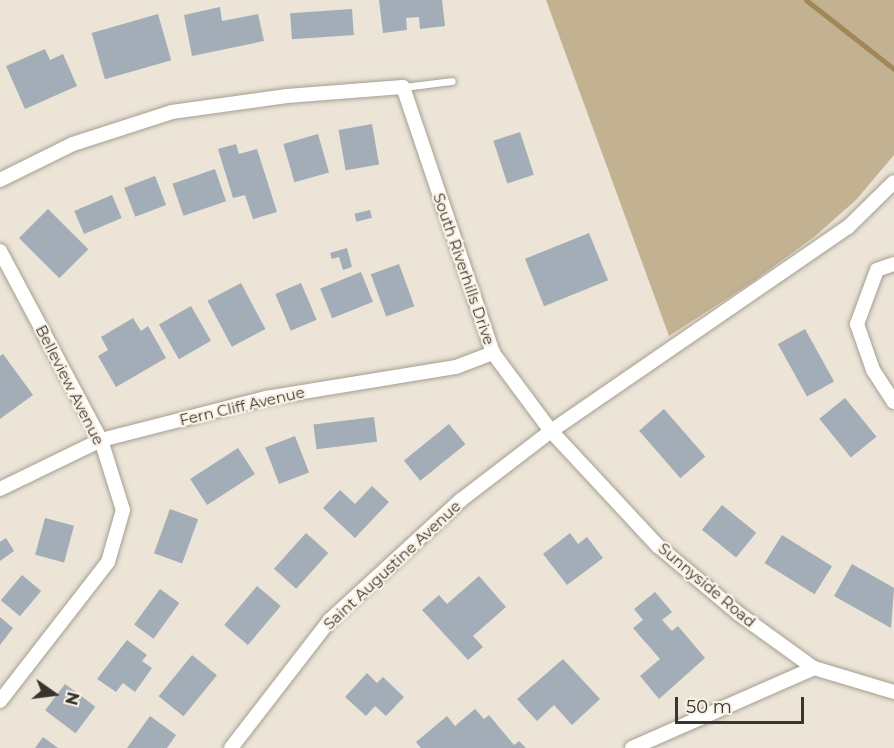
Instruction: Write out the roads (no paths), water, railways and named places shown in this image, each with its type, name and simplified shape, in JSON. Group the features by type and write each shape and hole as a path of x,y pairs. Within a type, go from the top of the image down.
{"street":[{"path":"0,180 73,144 172,112 287,96 403,87"},
{"name":"South Riverhills Drive","path":"403,87 493,353 551,431"},
{"path":"551,431 848,227 894,182"},
{"name":"Belleview Avenue","path":"0,251 100,440 123,510 108,562 0,701"},
{"path":"894,264 877,270 857,324 873,370 894,402"},
{"name":"Fern Cliff Avenue","path":"0,489 100,440 266,398 456,367 493,353"},
{"name":"Sunnyside Road","path":"551,431 658,546 739,614 814,668 894,692"},
{"name":"Saint Augustine Avenue","path":"231,748 330,620 460,500 551,431"},
{"path":"632,748 814,668"}],"lane":[{"path":"403,87 452,81"}],"waterway":[{"path":"806,0 894,69"}]}
